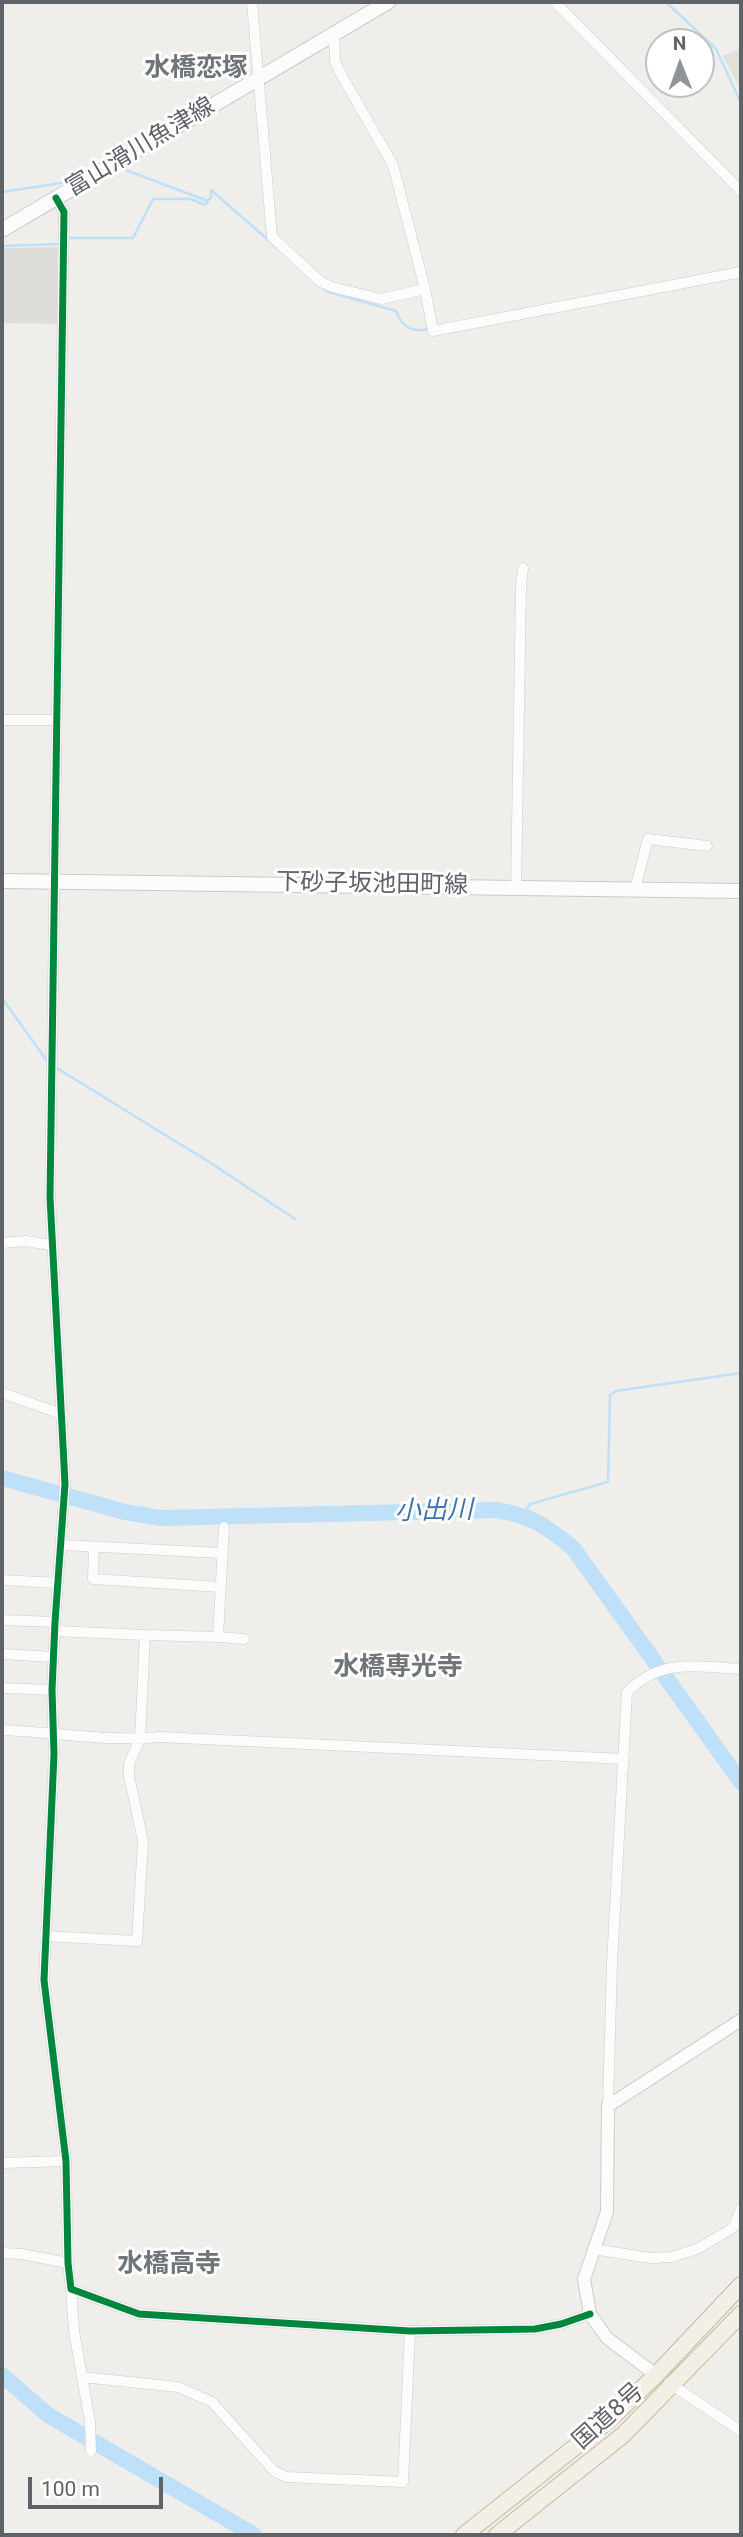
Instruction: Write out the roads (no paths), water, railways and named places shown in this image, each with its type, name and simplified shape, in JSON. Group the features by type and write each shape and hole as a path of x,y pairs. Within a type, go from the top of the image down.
{"highway":[{"name":"国道8号","path":"464,2535 609,2420 656,2375 741,2285"},
{"name":"国道8号","path":"497,2535 622,2435 741,2314"}],"main road":[{"name":"富山滑川魚津線","path":"2,230 388,2"},
{"name":"下砂子坂池田町線","path":"2,881 741,891"}],"street":[{"path":"252,2 272,237 321,282 332,287 381,299 425,289"},
{"path":"555,2 741,191"},
{"path":"334,34 338,69 393,165 433,331 741,272"},
{"path":"57,198 64,212 51,1245 65,1484 54,1626 54,1767 45,1936 46,2005 66,2161 68,2263 74,2331 90,2423 91,2451"},
{"path":"516,888 523,568"},
{"path":"2,720 56,720"},
{"path":"635,889 648,839 707,846"},
{"path":"2,1243 26,1241 51,1245"},
{"path":"2,1392 62,1414"},
{"path":"218,1637 224,1527"},
{"path":"61,1545 222,1553"},
{"path":"94,1547 93,1579 220,1587"},
{"path":"2,1580 58,1583"},
{"path":"2,1620 145,1635 244,1639"},
{"path":"45,1936 137,1941 143,1842 129,1776 129,1764 141,1739 145,1635"},
{"path":"2,1654 53,1657"},
{"path":"741,1669 675,1665 640,1680 626,1692 612,1963 607,2212 584,2279 590,2314 607,2337 656,2375 741,2431"},
{"path":"2,1688 52,1690"},
{"path":"2,1730 53,1732 88,1737 186,1738 624,1759"},
{"path":"608,2106 741,2020"},
{"path":"2,2163 66,2161"},
{"path":"593,2249 650,2258 672,2257 697,2249 733,2228 741,2209"},
{"path":"2,2253 68,2263"},
{"path":"71,2288 139,2314 410,2331 535,2329 561,2325 590,2314"},
{"path":"82,2377 178,2387 212,2402 274,2471 286,2477 403,2482 410,2331"}],"waterway":[{"path":"666,2 716,49 741,103"},
{"path":"2,192 68,182 103,161 107,163"},
{"path":"120,168 208,201"},
{"path":"66,241 70,238 133,238 153,199 191,199 205,205 211,197 211,190 282,252"},
{"path":"2,246 60,244"},
{"path":"321,286 326,291 396,311 408,328 429,329"},
{"path":"2,998 47,1061"},
{"path":"55,1067 214,1165 295,1219"},
{"path":"523,1514 530,1504 608,1482 610,1395 616,1391 741,1373"},
{"name":"小出川","path":"2,1478 125,1512 161,1518 496,1510 529,1519 546,1527 573,1548 741,1782"},
{"path":"2,2375 48,2415 254,2535"}],"railway":[{"path":"724,2535 741,2519"}],"district":[{"name":"水橋恋塚","path":"196,69"},
{"name":"水橋専光寺","path":"398,1668"},
{"name":"水橋高寺","path":"169,2265"}]}
